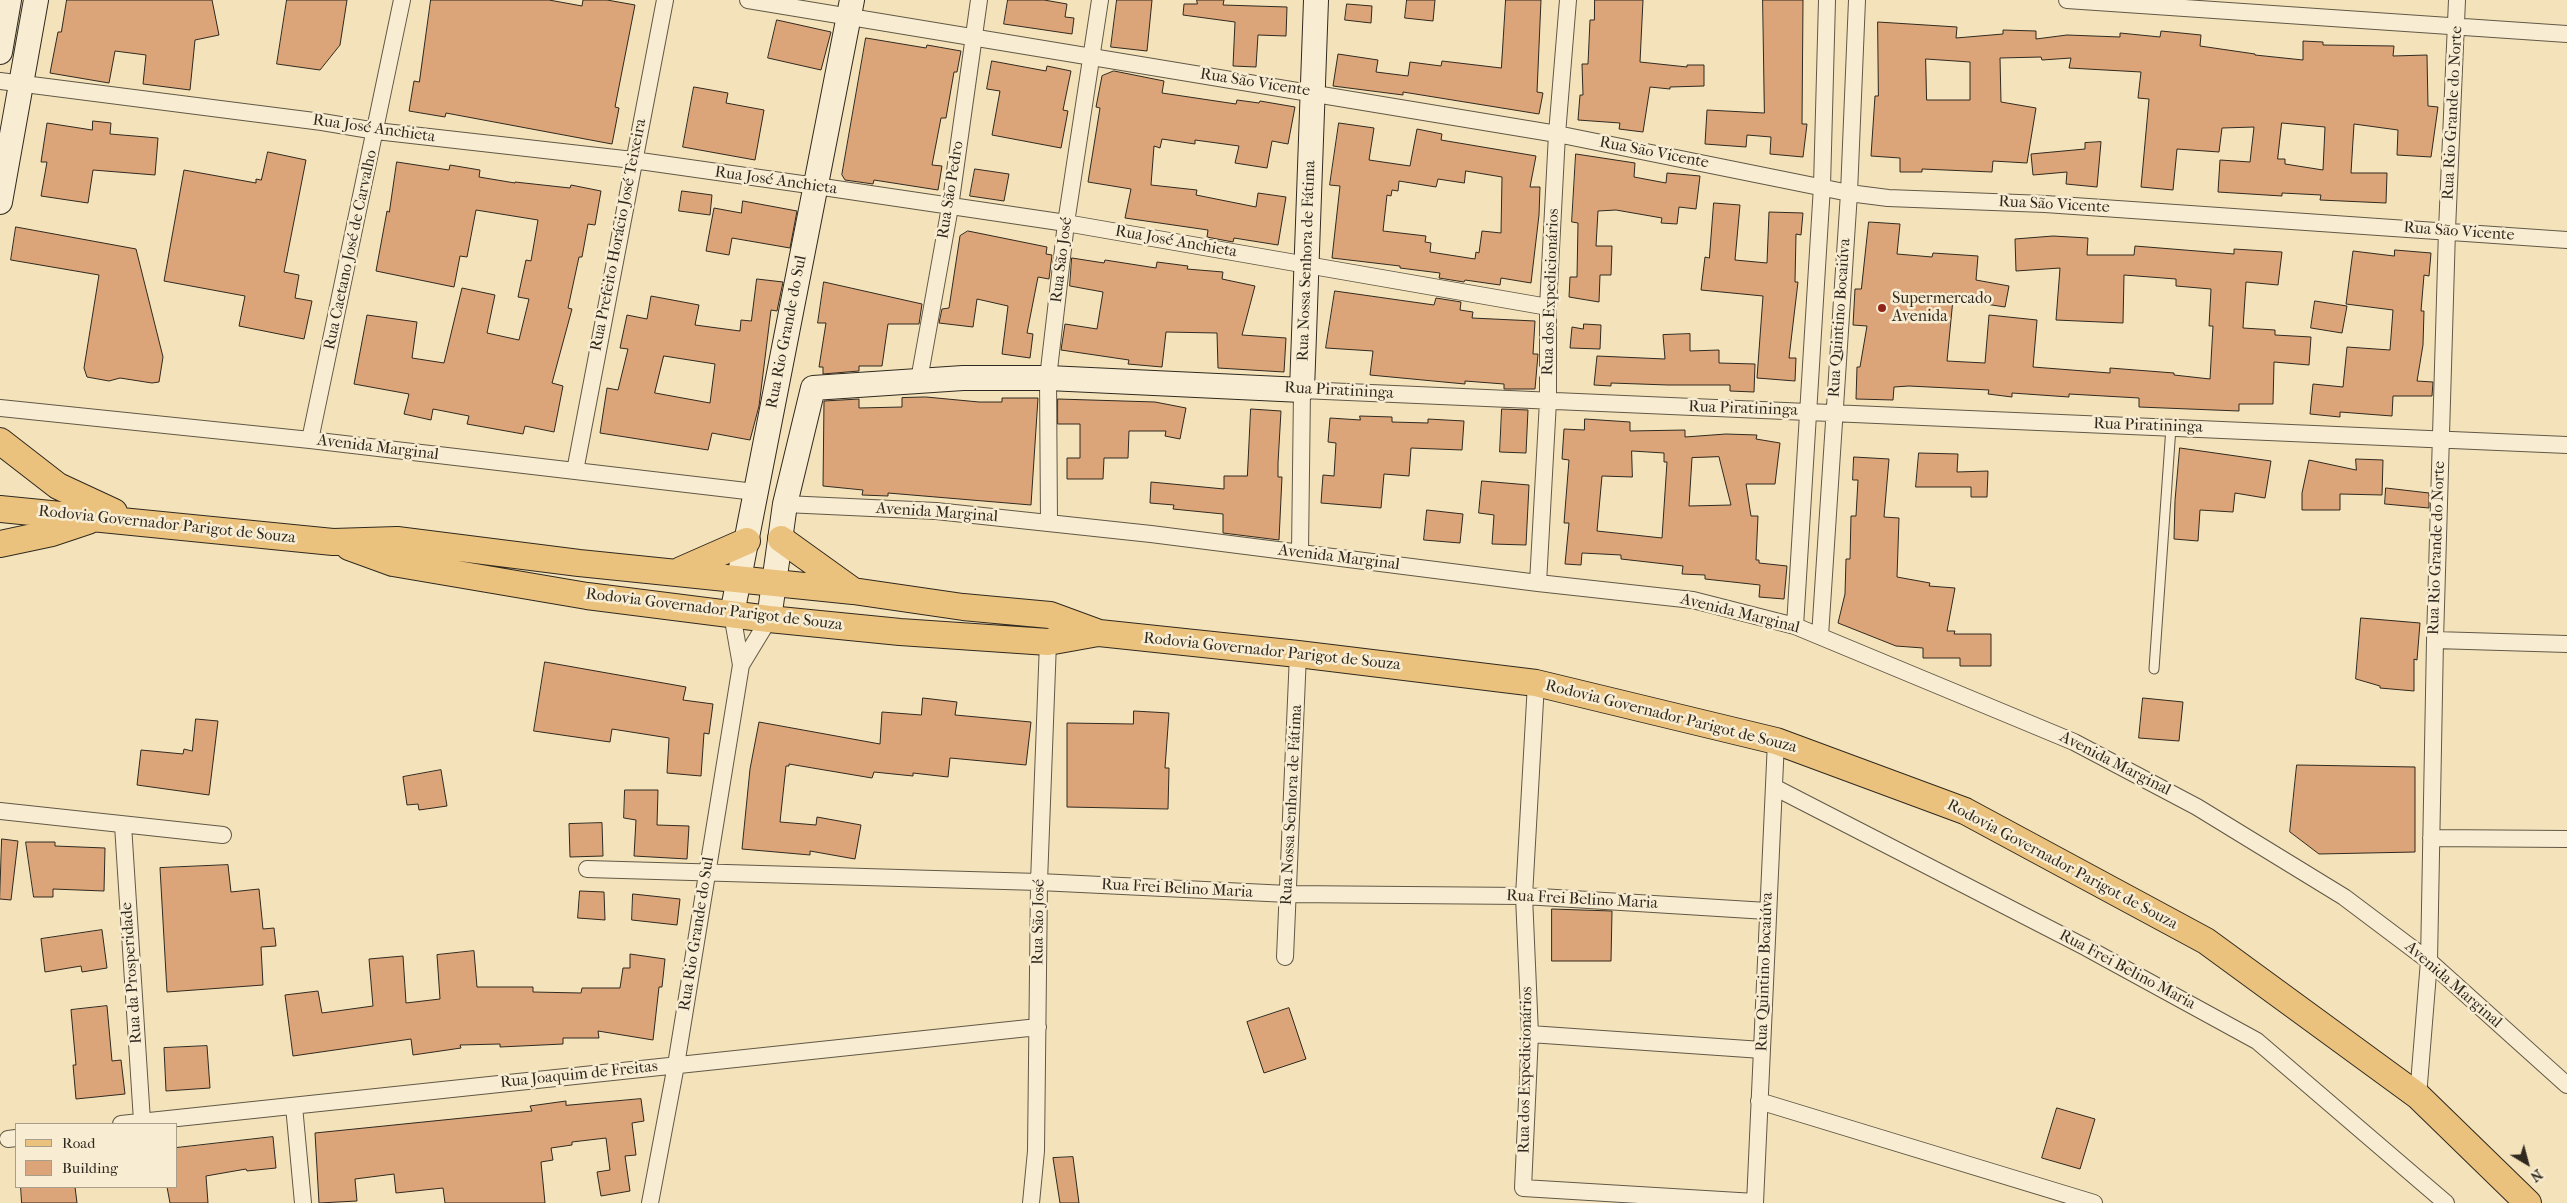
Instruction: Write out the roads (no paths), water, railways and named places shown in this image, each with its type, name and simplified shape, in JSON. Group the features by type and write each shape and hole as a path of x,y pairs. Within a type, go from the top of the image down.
{"main road":[{"path":"0,441 58,486 137,522"},
{"name":"Rodovia Governador Parigot de Souza","path":"0,509 101,517 333,542 397,540 579,563 852,591 963,607 1050,615 1099,633 1298,654 1536,683 1776,741 1965,811 2206,941 2418,1096 2528,1203"},
{"path":"0,544 52,533 101,517"},
{"path":"781,539 852,591"},
{"path":"678,572 747,541"},
{"name":"Rodovia Governador Parigot de Souza","path":"333,542 393,563 587,596 769,619 900,632 1048,642 1099,633"}],"street":[{"path":"0,52 9,0"},
{"path":"0,202 10,83 36,0"},
{"name":"Rua Caetano José de Carvalho","path":"310,440 402,0"},
{"name":"Rua Prefeito Horácio José Teixeira","path":"575,471 665,0"},
{"name":"Rua São Vicente","path":"748,0 851,8 974,37 1557,134 1822,186 1848,193 1888,198 2045,204 2447,230 2567,240"},
{"name":"Rua São Pedro","path":"919,380 950,207 980,0"},
{"name":"Rua São José","path":"1049,522 1048,378 1066,223 1100,0"},
{"name":"Rua Nossa Senhora de Fátima","path":"1300,552 1302,390 1316,0"},
{"name":"Rua dos Expedicionários","path":"1538,583 1548,401 1548,307 1557,134 1568,0"},
{"name":"Rua Quintino Bocaiúva","path":"1795,626 1822,186 1827,0"},
{"name":"Rua Quintino Bocaiúva","path":"1820,636 1848,193 1857,0"},
{"path":"2067,0 2567,34"},
{"name":"Rua Rio Grande do Norte","path":"2418,1096 2429,961 2434,640 2447,230 2458,0"},
{"name":"Rua Rio Grande do Sul","path":"650,1203 676,1065 741,665 732,614 851,8"},
{"name":"Rua José Anchieta","path":"10,83 313,121 376,131 633,160 816,186 1066,223 1548,307"},
{"name":"Rua Piratininga","path":"785,504 813,388 919,380 1048,378 2567,445"},
{"name":"Avenida Marginal","path":"0,408 310,440 755,492"},
{"path":"769,619 785,504"},
{"name":"Avenida Marginal","path":"785,504 936,511 1049,522 1300,552 1538,583 1693,600 1795,626 2074,742 2188,802 2344,898 2429,961 2567,1085"},
{"name":"Rua Rio Grande do Sul","path":"741,665 769,619"},
{"path":"2434,640 2567,644"},
{"name":"Rua São José","path":"1031,1203 1036,1152 1039,882 1048,642"},
{"name":"Rua Nossa Senhora de Fátima","path":"1285,957 1298,654"},
{"name":"Rua dos Expedicionários","path":"1536,683 1524,896 1530,1034 1523,1188 1755,1202"},
{"name":"Rua Quintino Bocaiúva","path":"1755,1202 1776,741"},
{"name":"Rua Frei Belino Maria","path":"1774,787 2087,948 2257,1041 2446,1203"},
{"path":"0,811 223,835"},
{"name":"Rua da Prosperidade","path":"123,825 142,1122"},
{"path":"2430,838 2567,839"},
{"name":"Rua Frei Belino Maria","path":"587,869 707,874 1039,882 1288,894 1524,896 1767,911"},
{"name":"Rua Joaquim de Freitas","path":"132,1123 1038,1027"},
{"path":"1530,1034 1762,1050"},
{"path":"1759,1101 2094,1203"},
{"path":"294,1106 303,1203"}],"lane":[{"path":"2154,669 2171,427"}],"place":[{"name":"Supermercado Avenida","path":"1882,308"}]}
